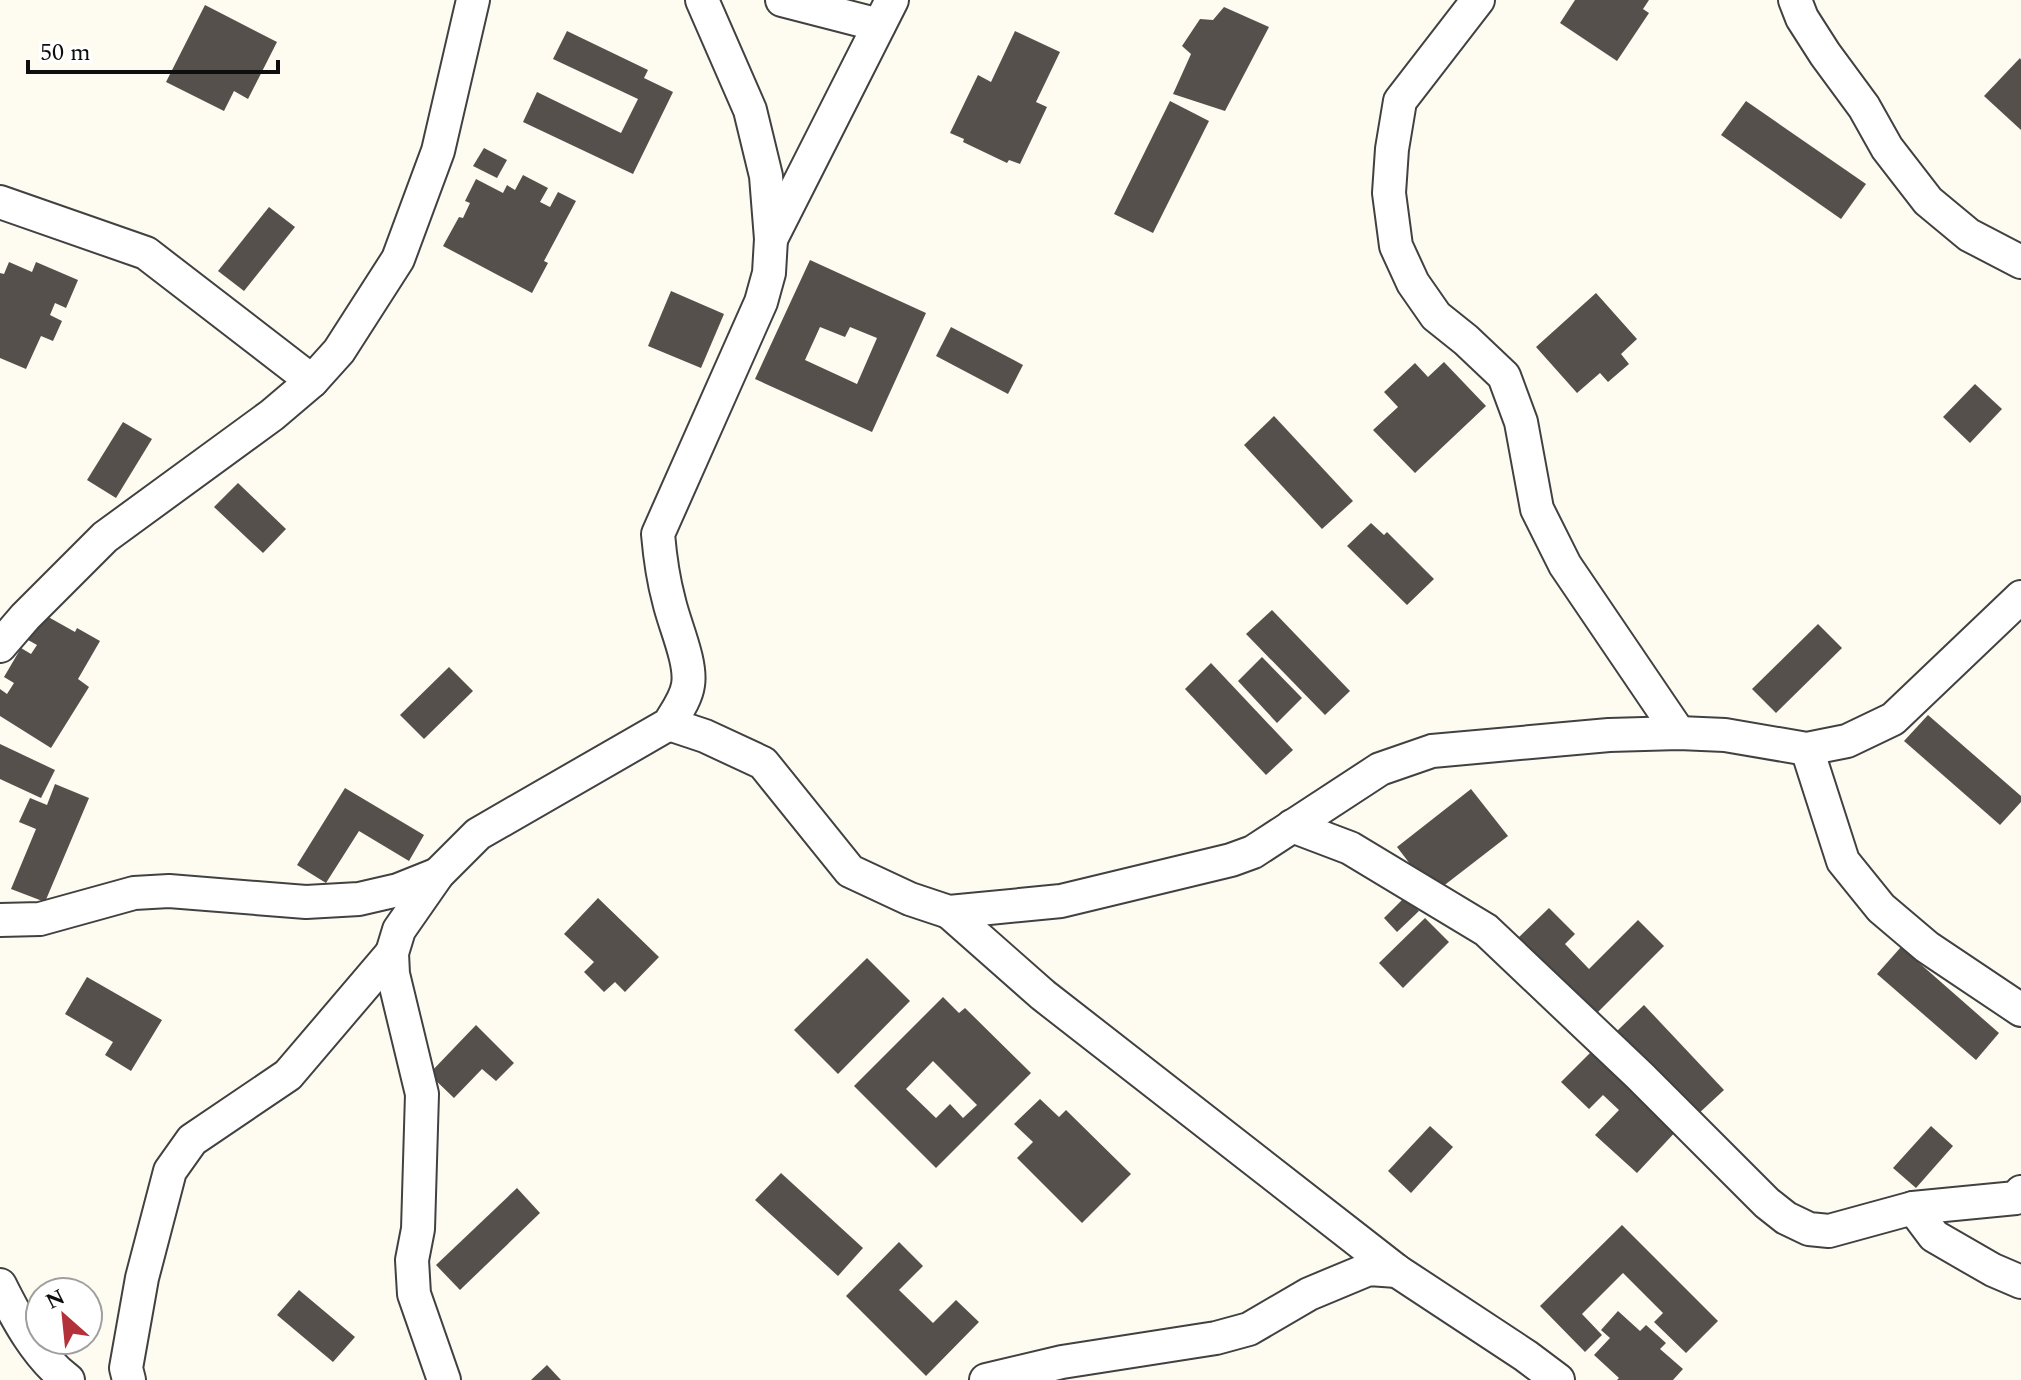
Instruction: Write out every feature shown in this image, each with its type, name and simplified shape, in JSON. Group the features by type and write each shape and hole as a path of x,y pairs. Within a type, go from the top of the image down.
{"street":[{"path":"0,646 105,537 272,415 312,381 339,351 398,259 438,151 473,0"},
{"path":"444,1380 414,1294 412,1260 418,1229 422,1094 393,974 392,953 399,930 438,874 478,834 669,724 689,684 686,656 661,567 658,534 761,302 769,273 771,239 766,176 750,110 702,0"},
{"path":"771,239 886,13 782,0"},
{"path":"1478,0 1400,101 1389,193 1396,246 1413,283 1436,316 1504,376 1521,422 1537,509 1565,565 1679,733"},
{"path":"1795,0 1802,18 1864,107 1887,148 1928,201 1969,235 2021,262"},
{"path":"0,202 146,253 312,381"},
{"path":"949,912 1061,901 1206,868 1253,852 1380,769 1432,751 1609,735 1679,733 1725,735 1807,749 1847,741 1893,719 2021,597"},
{"path":"669,724 732,747 763,763 850,871 910,899 949,912 1043,995 1397,1271 1558,1380"},
{"path":"1807,749 1843,861 1881,908 1927,947 2021,1010"},
{"path":"1292,826 1350,848 1486,930 1786,1218 1809,1229 1829,1231 1913,1208 2019,1199"},
{"path":"0,920 40,919 134,893 169,891 306,902 359,899 398,890 438,874"},
{"path":"129,1380 126,1368 142,1278 170,1171 192,1140 288,1075 392,953"},
{"path":"1913,1208 1934,1236 1993,1270 2021,1282"},
{"path":"986,1380 1062,1362 1216,1338 1249,1329 1309,1294 1369,1269 1397,1271"},
{"path":"0,1285 19,1323 62,1376"},
{"path":"0,1335 62,1376"}],"building":[{"path":"1575,0 1649,0 1643,9 1649,13 1617,61 1560,23"},
{"path":"205,5 277,42 248,99 234,91 224,111 166,82"},
{"path":"1224,7 1269,27 1225,111 1173,94 1191,54 1182,46 1200,19 1213,20"},
{"path":"567,31 648,70 644,78 673,92 633,174 523,122 537,92 621,133 638,99 553,59"},
{"path":"1015,31 1060,52 1036,102 1047,107 1020,164 1009,160 1007,163 950,133 978,75 991,82"},
{"path":"2021,60 2021,130 1984,96"},
{"path":"1170,101 1209,121 1153,233 1114,214"},
{"path":"1746,101 1866,184 1841,219 1721,135"},
{"path":"484,148 507,160 497,178 473,166"},
{"path":"523,175 548,188 540,202 550,207 558,192 576,201 544,261 548,263 532,293 443,246 459,217 463,218 470,203 465,201 476,179 503,193 507,185 515,190"},
{"path":"269,207 295,227 244,291 218,271"},
{"path":"810,260 926,313 872,432 755,379","holes":["820,327 845,337 850,327 877,338 857,384 805,360"]},
{"path":"9,262 32,272 36,262 78,280 66,308 55,303 50,315 62,321 53,341 41,336 26,369 0,358 0,273 4,274"},
{"path":"671,291 724,314 701,368 648,346"},
{"path":"1596,293 1637,339 1621,354 1629,364 1608,382 1600,373 1577,393 1536,347"},
{"path":"951,327 1023,365 1008,394 936,356"},
{"path":"1444,362 1486,406 1415,473 1373,430 1398,407 1384,392 1415,363 1428,377"},
{"path":"1975,384 2002,409 1970,443 1943,417"},
{"path":"1274,416 1353,501 1322,529 1244,445"},
{"path":"123,422 152,439 116,498 87,480"},
{"path":"238,483 286,529 263,553 214,507"},
{"path":"1371,523 1384,535 1387,532 1434,579 1407,605 1347,546"},
{"path":"1272,610 1350,691 1325,715 1246,634"},
{"path":"43,614 75,632 77,628 100,641 78,679 89,687 51,748 0,716 0,689 7,694 14,683 4,677 21,648 31,654 37,645 28,640"},
{"path":"1818,624 1842,648 1776,713 1752,689"},
{"path":"1262,657 1302,698 1277,723 1238,681"},
{"path":"1211,663 1293,750 1266,775 1185,689"},
{"path":"449,667 473,691 424,739 400,715"},
{"path":"1928,715 2021,796 2021,802 2000,825 1904,741"},
{"path":"0,744 55,770 41,798 0,779"},
{"path":"55,784 89,798 45,902 11,889 36,829 19,822 30,798 47,805"},
{"path":"345,788 424,835 409,861 359,831 326,883 297,865"},
{"path":"1471,789 1508,836 1433,894 1397,847"},
{"path":"1405,897 1419,911 1397,932 1384,918"},
{"path":"598,898 659,957 625,992 615,982 604,992 584,972 594,962 564,934"},
{"path":"1549,908 1575,934 1565,944 1589,969 1638,920 1664,946 1593,1017 1516,940"},
{"path":"1425,918 1449,942 1403,988 1379,963"},
{"path":"1901,947 1999,1033 1976,1060 1877,974"},
{"path":"867,958 910,1001 838,1074 794,1030"},
{"path":"87,977 162,1020 131,1071 105,1055 113,1042 65,1014"},
{"path":"943,997 959,1013 965,1008 1031,1073 936,1168 854,1086","holes":["933,1061 977,1105 963,1118 950,1104 936,1118 906,1089"]},
{"path":"1644,1005 1724,1090 1697,1115 1617,1031"},
{"path":"476,1025 514,1063 496,1081 482,1069 454,1098 429,1074"},
{"path":"1596,1047 1679,1128 1637,1173 1595,1135 1619,1110 1603,1095 1589,1109 1561,1082"},
{"path":"1040,1099 1059,1117 1066,1110 1131,1174 1082,1223 1017,1158 1033,1142 1014,1124"},
{"path":"1430,1126 1453,1147 1411,1193 1388,1171"},
{"path":"1931,1126 1953,1146 1916,1188 1893,1168"},
{"path":"781,1173 863,1248 838,1276 755,1200"},
{"path":"517,1188 540,1213 460,1290 436,1265"},
{"path":"1622,1225 1718,1321 1686,1353 1654,1322 1663,1313 1623,1273 1582,1314 1602,1335 1585,1352 1540,1306"},
{"path":"899,1242 923,1266 899,1290 933,1323 956,1300 979,1322 926,1376 846,1296"},
{"path":"299,1290 355,1337 333,1362 277,1315"},
{"path":"1618,1311 1640,1331 1646,1325 1666,1343 1660,1349 1683,1369 1673,1380 1617,1380 1619,1378 1594,1355 1610,1338 1601,1330"},
{"path":"547,1365 561,1380 531,1380"}]}
